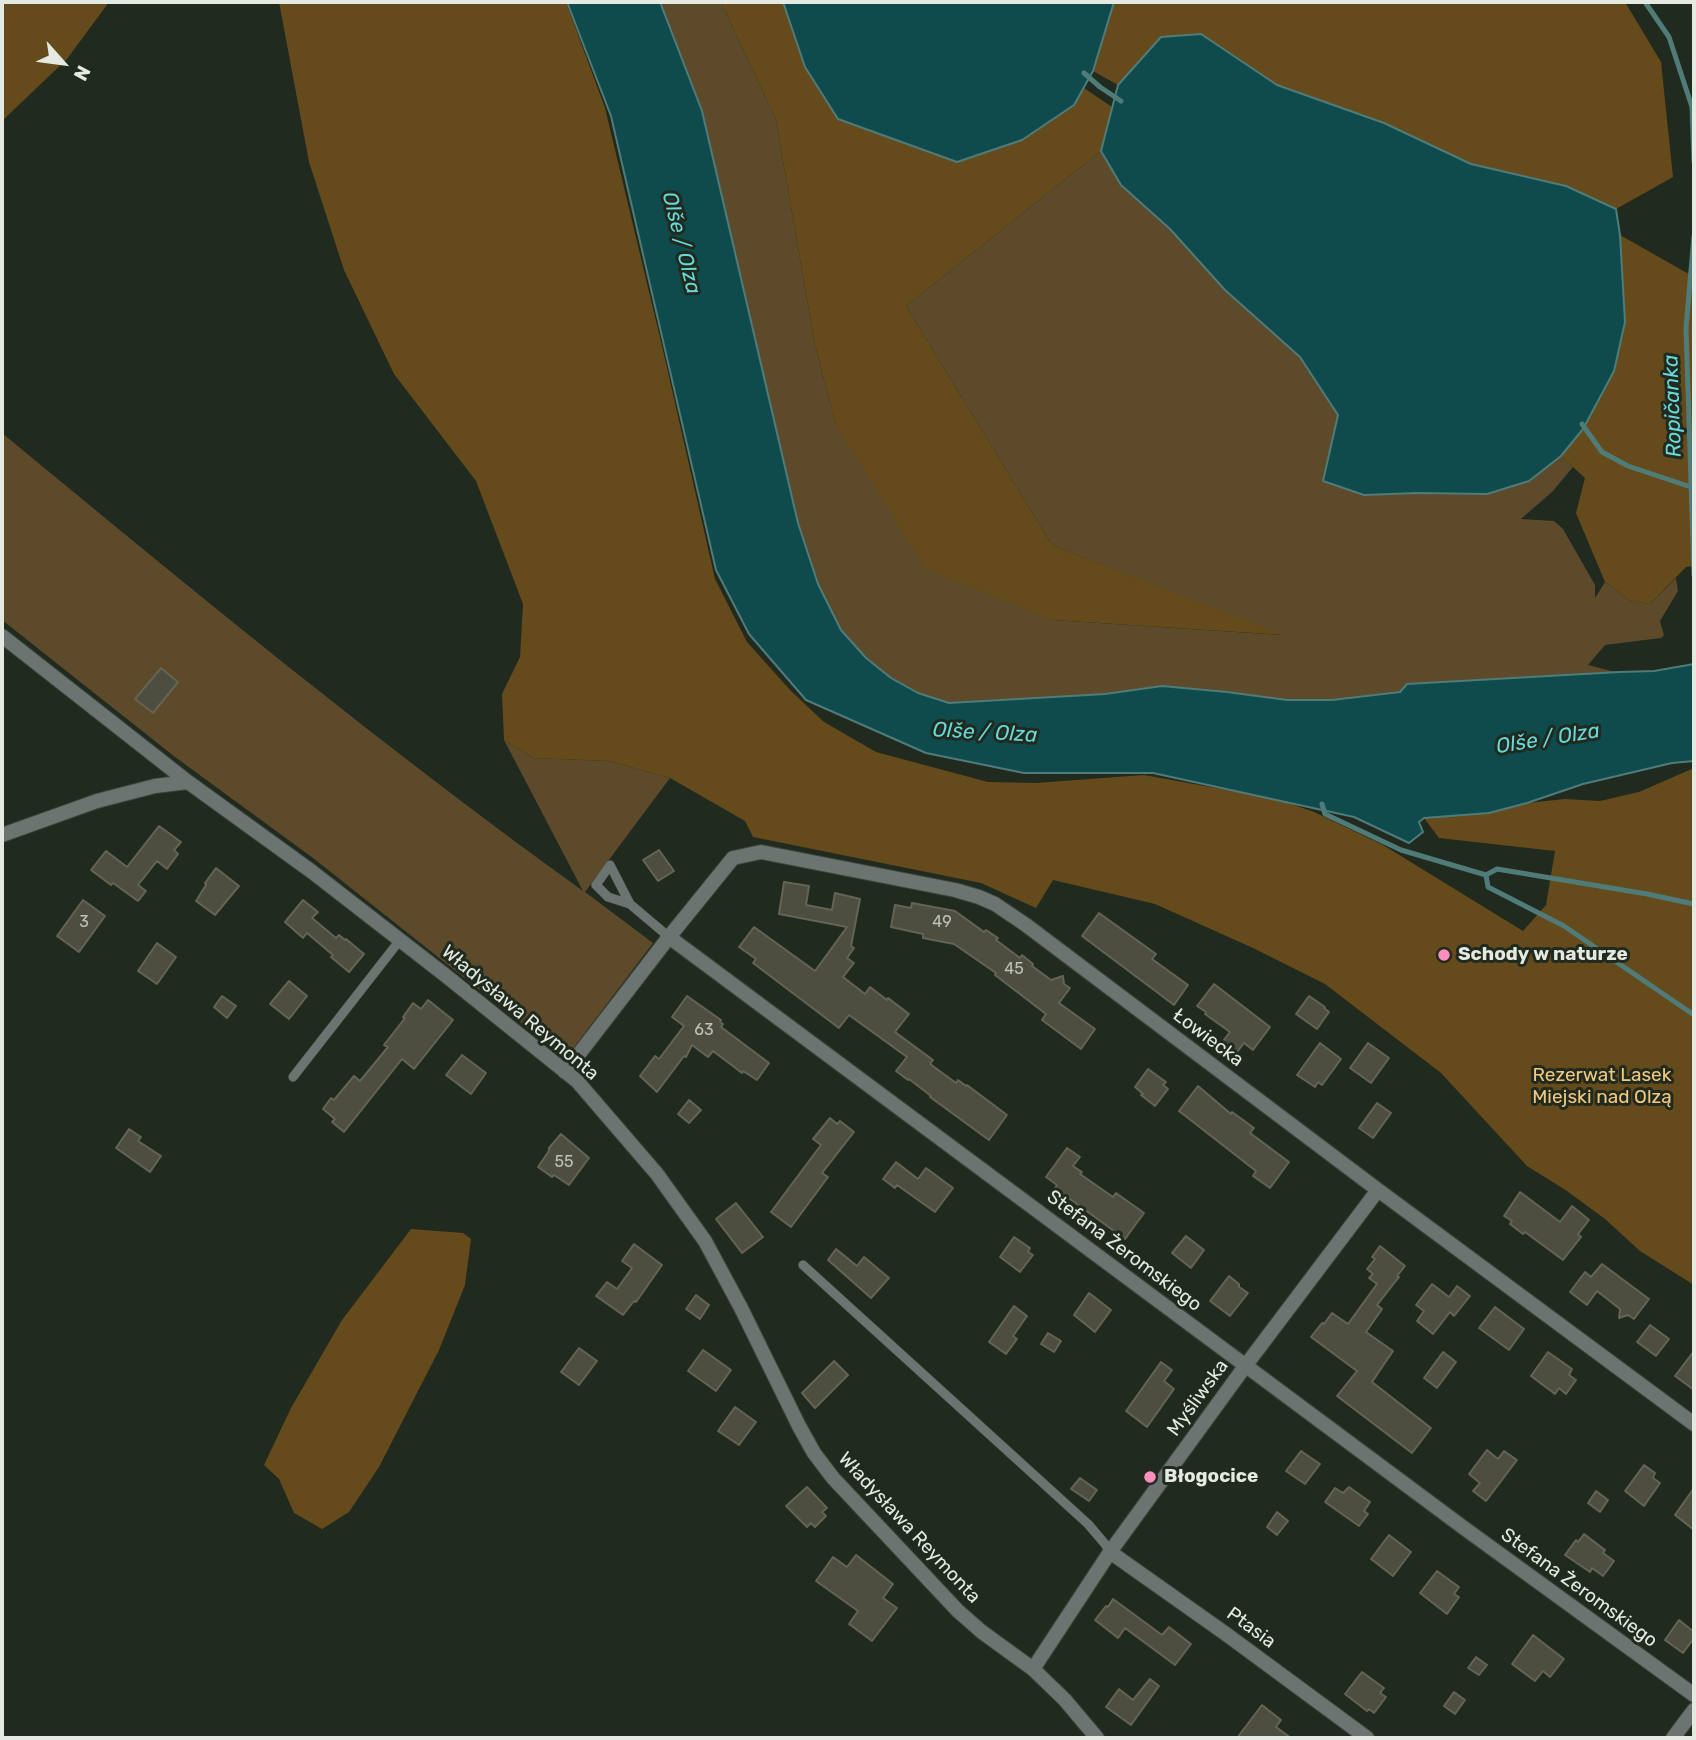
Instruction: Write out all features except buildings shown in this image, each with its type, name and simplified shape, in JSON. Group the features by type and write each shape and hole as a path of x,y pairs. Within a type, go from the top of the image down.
{"street":[{"name":"Władysława Reymonta","path":"2,636 188,782 311,871 577,1081 656,1174 705,1241 799,1426 814,1453 833,1478 958,1611 1033,1669 1065,1700 1097,1738"},
{"path":"2,835 97,801 155,786 188,782"},
{"name":"Łowiecka","path":"669,937 733,858 761,852 955,890 995,904 1694,1424"},
{"path":"565,1072 669,937"},
{"name":"Stefana Żeromskiego","path":"669,937 1464,1528 1694,1695"},
{"name":"Myśliwska","path":"1033,1669 1110,1552 1378,1190"},
{"name":"Ptasia","path":"1110,1552 1367,1738"},
{"path":"1673,1738 1694,1710"}],"lane":[{"path":"630,904 669,937"},
{"path":"293,1077 400,940"},
{"path":"803,1265 1088,1524 1110,1552"}],"shaded area":[{"path":"660,2 721,2 776,120 815,345 836,425 1053,620 1282,635 1052,545 906,306 1101,151 1121,185 1170,228 1225,290 1300,357 1338,415 1364,495 1416,493 1529,481 1561,456 1573,467 1553,491 1521,519 1554,521 1563,529 1595,585 1595,598 1605,582 1629,600 1650,604 1676,578 1678,591 1660,621 1664,635 1661,638 1605,645 1588,665 1615,672 1521,678 1332,700 1286,700 1162,686 1105,694 949,703 918,693 891,678 866,658 841,630 818,584 798,523 702,111"},
{"path":"2,433 361,724 583,891 504,740 534,758 609,761 670,778 585,892 653,943 572,1050 558,1052 313,858 175,757 2,620"}],"green space":[{"path":"2,2 109,2 67,59 2,121"},
{"name":"Rezerwat Lasek Miejski nad Olzą","path":"279,2 566,2 605,108 715,579 747,642 791,691 824,722 876,752 988,782 1036,783 1144,775 1277,799 1314,812 1383,845 1523,931 1546,905 1555,851 1439,838 1424,818 1489,813 1527,803 1565,799 1600,801 1639,792 1694,768 1694,1285 1640,1251 1605,1219 1527,1166 1441,1073 1325,984 1253,948 1155,904 1053,880 1036,908 981,883 753,837 745,821 670,778 609,761 534,758 504,740 502,694 520,657 523,604 476,481 394,374 344,270 309,162"},
{"path":"721,2 783,2 805,66 1074,105 1084,88 1112,107 1101,151 906,306 1052,545 1285,635 1053,620 926,569 836,425 815,345 776,120"},
{"path":"1114,2 1625,2 1661,62 1673,177 1616,209 1566,186 1471,164 1384,123 1277,85 1229,52 1161,37 1118,85 1093,71"},
{"path":"1620,235 1694,277 1694,566 1686,567 1650,604 1629,600 1605,582 1576,513 1585,478 1561,456 1583,429 1625,322"},
{"path":"411,1229 463,1233 471,1239 465,1285 439,1350 379,1467 349,1512 322,1529 294,1513 279,1479 264,1465 291,1408 342,1320"}],"water":[{"name":"Olše / Olza","path":"567,2 660,2 702,111 798,523 818,584 841,630 866,658 891,678 918,693 949,703 1105,694 1162,686 1287,700 1332,700 1400,692 1407,684 1654,671 1694,664 1694,761 1672,763 1583,784 1489,813 1424,818 1419,822 1423,832 1409,843 1354,817 1153,773 1024,773 926,753 806,700 749,634 716,570 611,116"},
{"path":"783,2 1114,2 1093,71 1074,105 1022,140 957,162 838,119 805,67"},
{"path":"1201,34 1277,85 1384,123 1471,164 1566,186 1616,209 1625,322 1614,371 1583,429 1561,456 1529,481 1487,494 1364,495 1323,481 1338,415 1300,357 1225,290 1170,229 1121,185 1101,151 1118,85 1161,37"}],"waterway":[{"name":"Ropičanka","path":"1645,2 1669,37 1692,107 1694,162"},
{"path":"1084,73 1121,101"},
{"name":"Ropičanka","path":"1694,236 1686,328 1694,575"},
{"path":"1582,424 1602,452 1628,466 1691,487"},
{"path":"1322,804 1325,814 1401,850 1486,875 1497,869 1694,904"},
{"path":"1486,875 1488,887 1564,926 1694,1015"}],"place":[{"name":"Schody w naturze","path":"1444,955"},
{"name":"Błogocice","path":"1150,1477"}]}
